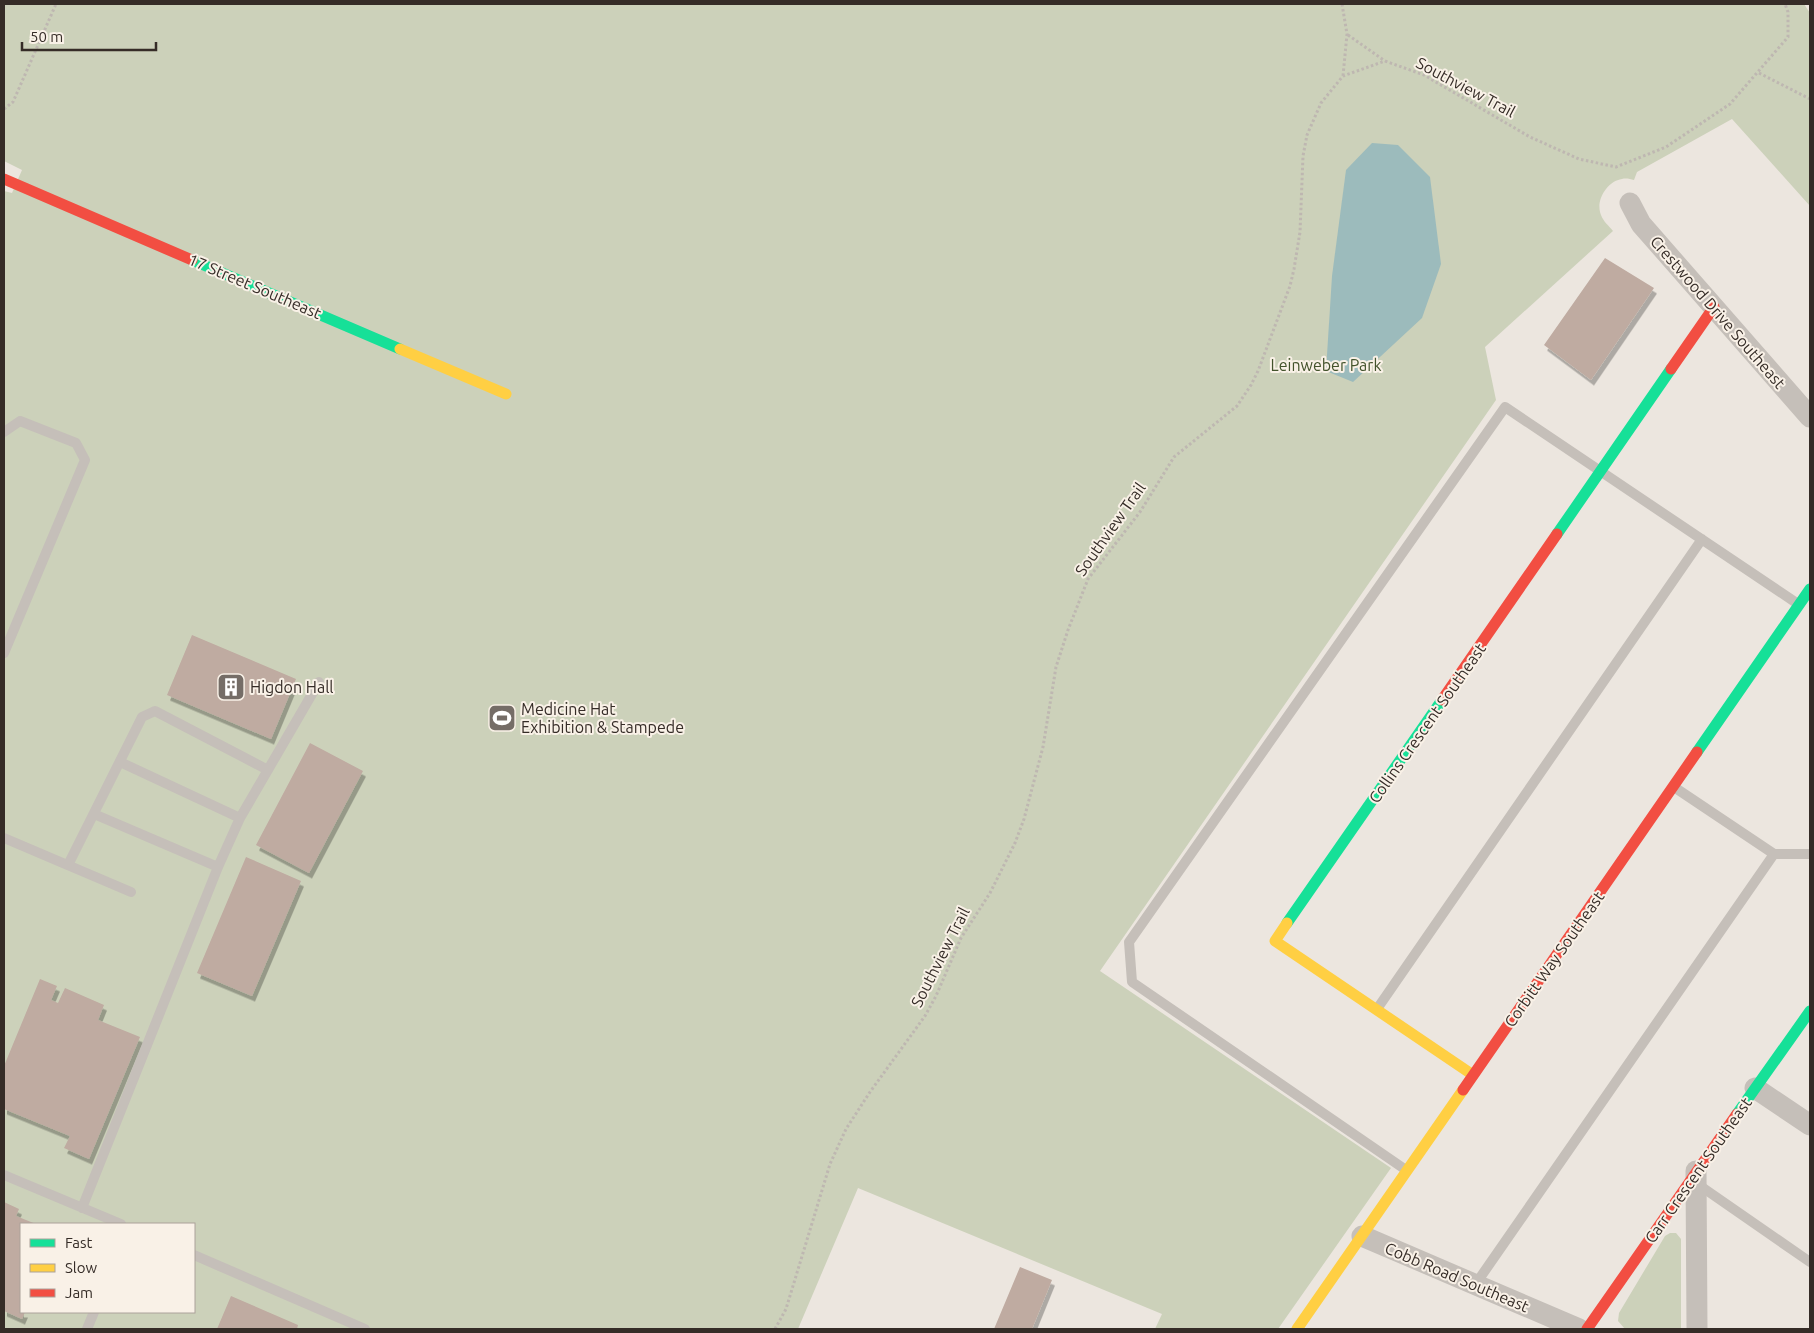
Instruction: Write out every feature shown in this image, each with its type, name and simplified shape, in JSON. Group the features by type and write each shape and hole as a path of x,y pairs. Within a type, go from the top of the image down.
{"street":[{"name":"17 Street Southeast","path":"4,179 506,394"},
{"name":"Crestwood Drive Southeast","path":"1630,204 1640,224 1810,417"},
{"name":"Collins Crescent Southeast","path":"1473,1076 1275,941 1714,307"},
{"name":"Corbitt Way Southeast","path":"1297,1329 1673,787 1805,605 1810,590"},
{"name":"Carr Crescent Southeast","path":"1587,1329 1696,1177 1755,1088 1810,1011"},
{"path":"1755,1088 1810,1125"},
{"path":"1696,1177 1697,1329"},
{"name":"Cobb Road Southeast","path":"1362,1236 1579,1329"}],"lane":[{"path":"1407,1171 1132,982 1129,942 1504,407 1805,605"},
{"path":"4,432 20,420 76,443 85,460 4,653"},
{"path":"1377,1010 1702,539"},
{"path":"4,623 15,627"},
{"path":"82,1208 218,867 240,818 320,682"},
{"path":"68,865 142,717 155,711 268,770"},
{"path":"120,762 240,818"},
{"path":"1673,787 1774,854 1810,854"},
{"path":"94,814 218,867"},
{"path":"4,838 131,892"},
{"path":"1475,1285 1774,854"},
{"path":"4,1175 119,1223"},
{"path":"1696,1177 1810,1262"},
{"path":"195,1255 365,1329"},
{"path":"87,1329 94,1313"}],"path":[{"path":"4,109 13,102 56,4"},
{"path":"1342,4 1348,34 1343,76 1385,61"},
{"name":"Southview Trail","path":"1348,34 1385,61 1424,75 1539,140 1580,159 1616,167 1666,147 1730,104 1759,73 1788,36 1788,12 1785,4"},
{"path":"1759,73 1810,99"},
{"name":"Southview Trail","path":"775,1329 786,1309 830,1164 846,1129 870,1092 925,1016 936,996 960,938 990,893 1015,843 1024,820 1043,747 1056,667 1088,579 1140,512 1174,457 1237,406 1258,371 1290,286 1294,269 1300,232 1303,156 1307,135 1321,103 1343,76"}],"green space":[{"name":"Medicine Hat Exhibition & Stampede","path":"4,4 1804,4 1810,13 1810,206 1732,119 1637,172 1634,180 1622,179 1607,188 1601,198 1600,210 1603,219 1613,231 1485,347 1496,400 1100,971 1391,1168 1278,1329 1155,1329 1162,1314 858,1188 798,1329 4,1329 4,191 12,193 22,170 4,161"},
{"path":"1670,1233 1676,1233 1681,1239 1681,1329 1625,1329 1618,1321 1619,1313 1665,1236"}],"water":[{"path":"1372,143 1398,145 1430,177 1441,264 1422,318 1353,382 1326,371 1332,276 1346,170"}],"building":[{"path":"1605,258 1654,288 1591,380 1544,345"},
{"name":"Higdon Hall","path":"192,635 296,679 271,739 167,695"},
{"path":"310,743 363,771 309,873 256,845"},
{"path":"246,857 301,881 252,996 197,973"},
{"path":"40,979 57,986 51,1000 58,1003 65,988 104,1005 98,1020 140,1037 89,1159 64,1148 70,1136 4,1109 4,1066"},
{"path":"4,1202 19,1209 16,1216 34,1223 20,1223 20,1313 25,1313 22,1319 4,1311"},
{"path":"1020,1267 1052,1280 1032,1329 994,1329"},
{"path":"231,1296 298,1325 297,1329 217,1329"}],"traffic: fast":[{"path":"192,260 400,349"},
{"path":"1557,534 1671,369"},
{"path":"1697,752 1810,589"},
{"path":"1287,923 1442,700"},
{"path":"1737,1114 1810,1011"}],"traffic: slow":[{"path":"400,349 506,394"},
{"path":"1287,923 1275,941 1473,1075"},
{"path":"1297,1329 1463,1090"}],"traffic: jam":[{"path":"4,179 192,260"},
{"path":"1671,369 1714,307"},
{"path":"1442,700 1557,534"},
{"path":"1463,1090 1697,752"},
{"path":"1587,1329 1737,1114"}],"place":[{"name":"Higdon Hall","path":"231,687"},
{"name":"Medicine Hat Exhibition & Stampede","path":"502,718"}],"park label":[{"name":"Leinweber Park","path":"1326,365"}]}
